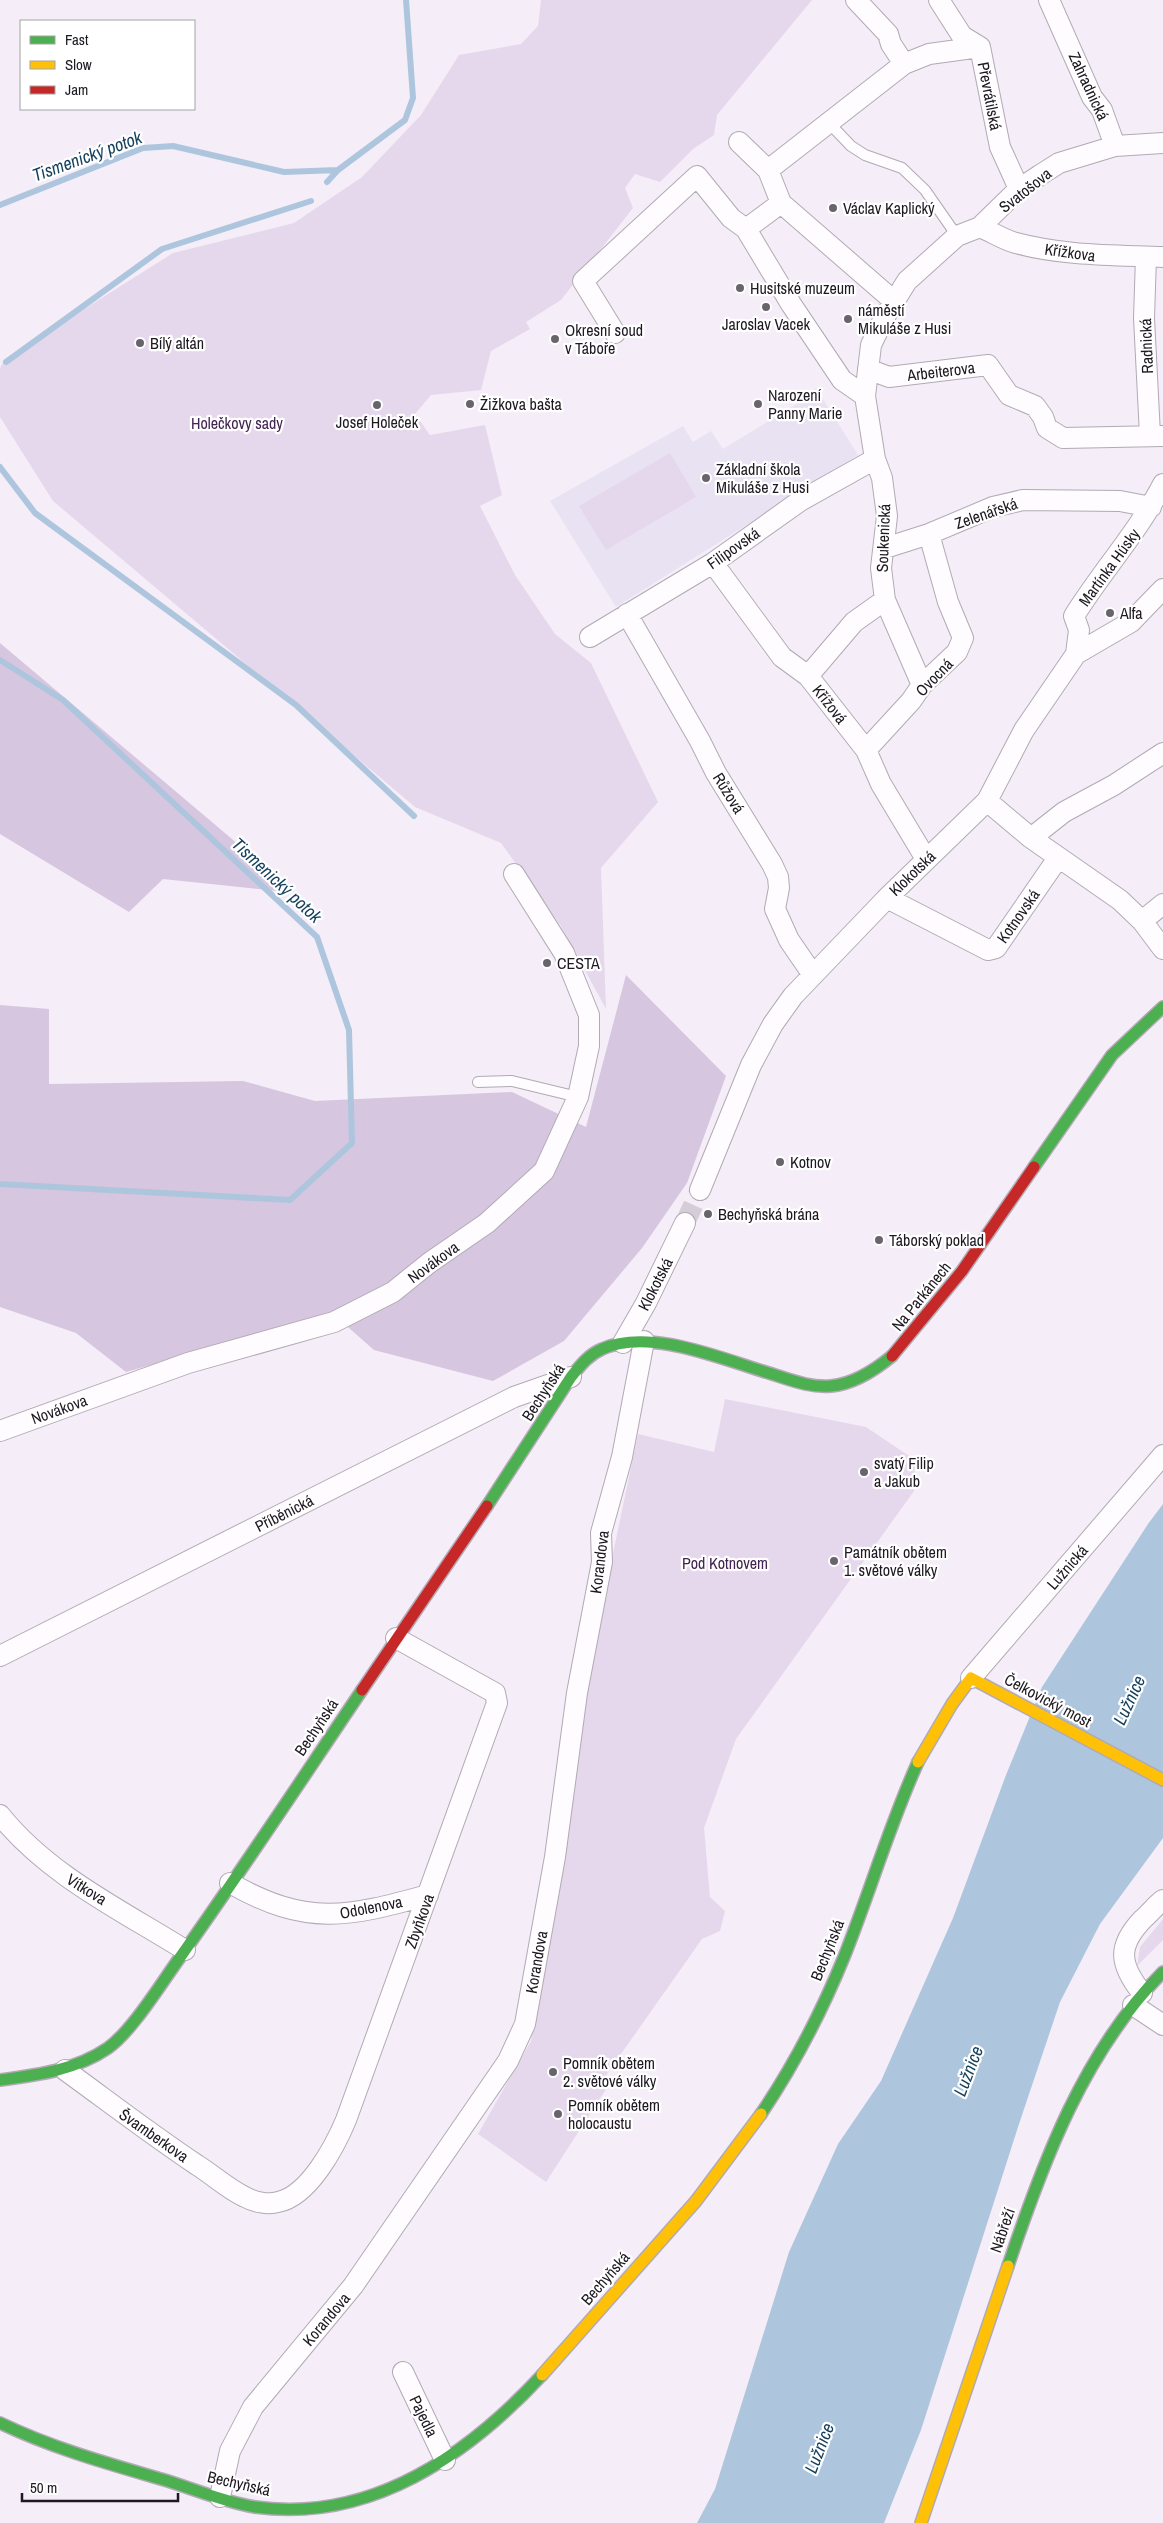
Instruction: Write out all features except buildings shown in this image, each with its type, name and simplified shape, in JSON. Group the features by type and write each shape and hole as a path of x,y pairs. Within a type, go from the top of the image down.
{"street":[{"path":"856,0 888,34 891,44 904,64"},
{"path":"939,0 962,36 980,47"},
{"name":"Zahradnická","path":"1056,2 1092,97 1102,110 1115,146"},
{"name":"Převrátilská","path":"768,170 904,64 929,54 980,47 1000,147 1019,190"},
{"path":"739,142 768,170 782,203 895,302"},
{"name":"Svatošova","path":"868,369 871,345 884,318 907,281 957,236 980,227 1019,190 1059,163 1115,146 1163,143"},
{"path":"615,333 583,281 697,176 732,218 746,229 791,304 842,380 865,396"},
{"path":"746,229 782,203"},
{"name":"Křížkova","path":"980,227 1022,245 1106,257 1155,257"},
{"name":"Radnická","path":"1155,257 1144,318 1156,436"},
{"name":"Arbeiterova","path":"868,369 889,377 988,365 1009,395 1035,406 1043,417 1047,428 1063,438 1156,436"},
{"name":"Soukenická","path":"868,369 865,396 874,452 882,478 887,516 885,548 880,568 885,600 922,685"},
{"name":"Filipovská","path":"590,637 713,563 800,501 874,452"},
{"name":"Martínka Húsky","path":"1076,654 1079,630 1074,616 1092,588 1127,544 1151,507 1163,484"},
{"name":"Zelenářská","path":"885,548 929,534 993,507 1023,500 1120,501 1151,507"},
{"name":"Ovocná","path":"866,750 911,701 922,685 957,652 963,638 948,602 929,534"},
{"name":"Křížová","path":"713,563 782,657 808,676 866,750 881,784 926,859"},
{"name":"Klokotská","path":"700,1190 751,1064 773,1024 794,996 887,898 987,801 1024,730 1076,654 1131,622 1163,589"},
{"path":"808,676 854,622 885,600"},
{"name":"Růžová","path":"627,614 700,741 716,773 772,864 779,882 775,908 789,940 813,975"},
{"path":"1031,838 1064,812 1114,785 1163,753"},
{"path":"987,801 1031,838 1120,900 1142,922 1163,949"},
{"name":"Kotnovská","path":"887,898 988,950 996,948 1058,858"},
{"name":"Novákova","path":"0,1431 188,1363 334,1322 393,1292 429,1263 487,1223 544,1171 578,1097 589,1046 588,1015 564,953 514,874"},
{"path":"1142,922 1163,904"},
{"name":"Na Parkánech","path":"623,1344 644,1341 685,1348 800,1383 832,1386 867,1375 892,1357 962,1271 1112,1055 1163,1007"},
{"name":"Klokotská","path":"623,1344 646,1304 685,1223"},
{"name":"Korandova","path":"220,2497 230,2451 252,2407 353,2286 508,2061 525,2024 555,1857 577,1693 602,1562 602,1533 622,1457 644,1341"},
{"name":"Bechyňská","path":"0,2080 34,2078 65,2070 95,2056 122,2034 139,2014 185,1950 530,1443 571,1377 594,1353 623,1344"},
{"name":"Příběnická","path":"0,1656 520,1395 571,1377"},
{"name":"Lužnická","path":"971,1678 1163,1455"},
{"name":"Zbyňkova","path":"245,2197 270,2203 284,2200 300,2189 329,2155 346,2120 496,1708 497,1698 489,1689 396,1638"},
{"name":"Bechyňská","path":"0,2423 67,2450 220,2497 262,2508 314,2508 343,2504 383,2493 445,2460 495,2422 561,2353 716,2178 758,2120 794,2059 840,1966 914,1771 936,1727 971,1678"},
{"name":"Čelkovický most","path":"971,1678 1163,1780"},
{"name":"Vítkova","path":"0,1815 28,1845 63,1874 185,1950"},
{"name":"Odolenova","path":"230,1883 254,1897 287,1909 334,1915 379,1909 428,1895"},
{"path":"1163,1900 1130,1932 1124,1945 1124,1959 1137,1999 1163,2025"},
{"name":"Nábřeží","path":"921,2523 1032,2196 1068,2111 1103,2050 1137,1999 1163,1972"},
{"name":"Švamberkova","path":"65,2070 152,2134 245,2197"},
{"name":"Pajedla","path":"403,2372 445,2460"}],"lane":[{"path":"829,123 851,146 865,155 902,168 925,190 957,236"},
{"path":"478,1082 512,1081 578,1097"}],"shaded area":[{"name":"Základní škola Mikuláše z Husi","path":"816,388 858,455 616,607 550,501 683,426 693,442 711,431 723,449 813,394 812,391"},
{"path":"0,643 296,893 163,879 129,912 0,834"},
{"path":"626,975 726,1076 687,1183 642,1248 564,1341 493,1381 374,1350 333,1314 126,1372 76,1333 0,1307 0,1005 49,1009 49,1084 243,1081 315,1101 512,1092 586,1127"}],"green space":[{"name":"Holečkovy sady","path":"541,0 812,0 717,115 714,135 693,149 660,182 635,174 625,188 633,208 561,300 526,322 530,329 491,351 481,390 431,395 415,414 430,435 485,425 502,495 480,506 515,575 555,634 591,663 658,802 601,868 606,1009 561,926 501,843 415,807 53,501 0,417 0,368 5,359 173,253 294,223 362,177 421,115 459,55 521,44 538,26"},
{"path":"670,453 696,497 606,550 579,506"},
{"name":"Pod Kotnovem","path":"725,1399 866,1427 915,1460 914,1491 736,1739 704,1828 710,1897 725,1911 720,1931 702,1939 602,2081 608,2086 546,2182 478,2134 531,2041 589,1668 638,1434 714,1452"},
{"path":"1163,1919 1163,1940 1137,1966 1140,1947"}],"water":[{"name":"Lužnice","path":"1163,1504 1163,1838 1100,1924 1060,2002 921,2430 884,2523 697,2523 715,2489 789,2252 838,2144 881,2081 953,1918 1006,1775 1042,1687"}],"waterway":[{"name":"Tismenický potok","path":"0,205 143,148 173,146 284,172 338,170 405,120 413,98 406,0"},
{"path":"327,182 338,170"},
{"path":"6,362 162,249 311,201"},
{"path":"0,467 35,513 296,705 414,816"},
{"name":"Tismenický potok","path":"0,660 63,700 317,937 349,1030 352,1143 290,1200 0,1184"}],"tunnel":[{"path":"685,1223 700,1190"}],"traffic: fast":[{"path":"1034,1167 1112,1055 1163,1007"},
{"path":"487,1506 571,1377 588,1358 602,1349 621,1343 664,1344 710,1354 816,1386 840,1385 856,1379 892,1356"},
{"path":"0,2080 56,2070 83,2062 118,2040 147,2005 362,1690"},
{"path":"761,2114 796,2057 835,1977 918,1762"},
{"path":"1008,2266 1052,2148 1088,2072 1110,2037 1135,2003 1163,1972"},
{"path":"0,2423 39,2440 79,2454 231,2502 255,2507 297,2509 338,2504 377,2493 414,2477 449,2456 482,2432 542,2375"}],"traffic: slow":[{"path":"918,1762 952,1704 971,1678 1163,1780"},
{"path":"542,2375 696,2201 761,2114"},
{"path":"921,2523 1008,2266"}],"traffic: jam":[{"path":"892,1356 962,1271 1034,1167"},
{"path":"362,1690 487,1506"}],"place":[{"name":"Václav Kaplický","path":"833,208"},
{"name":"Husitské muzeum","path":"740,288"},
{"name":"Jaroslav Vacek","path":"766,307"},
{"name":"náměstí Mikuláše z Husi","path":"848,319"},
{"name":"Okresní soud v Táboře","path":"555,339"},
{"name":"Bílý altán","path":"140,343"},
{"name":"Žižkova bašta","path":"470,404"},
{"name":"Narození Panny Marie","path":"758,404"},
{"name":"Josef Holeček","path":"377,405"},
{"name":"Základní škola Mikuláše z Husi","path":"706,478"},
{"name":"Alfa","path":"1110,613"},
{"name":"CESTA","path":"547,963"},
{"name":"Kotnov","path":"780,1162"},
{"name":"Bechyňská brána","path":"708,1214"},
{"name":"Táborský poklad","path":"879,1240"},
{"name":"svatý Filip a Jakub","path":"864,1472"},
{"name":"Památník obětem 1. světové války","path":"834,1561"},
{"name":"Pomník obětem 2. světové války","path":"553,2072"},
{"name":"Pomník obětem holocaustu","path":"558,2114"}]}
